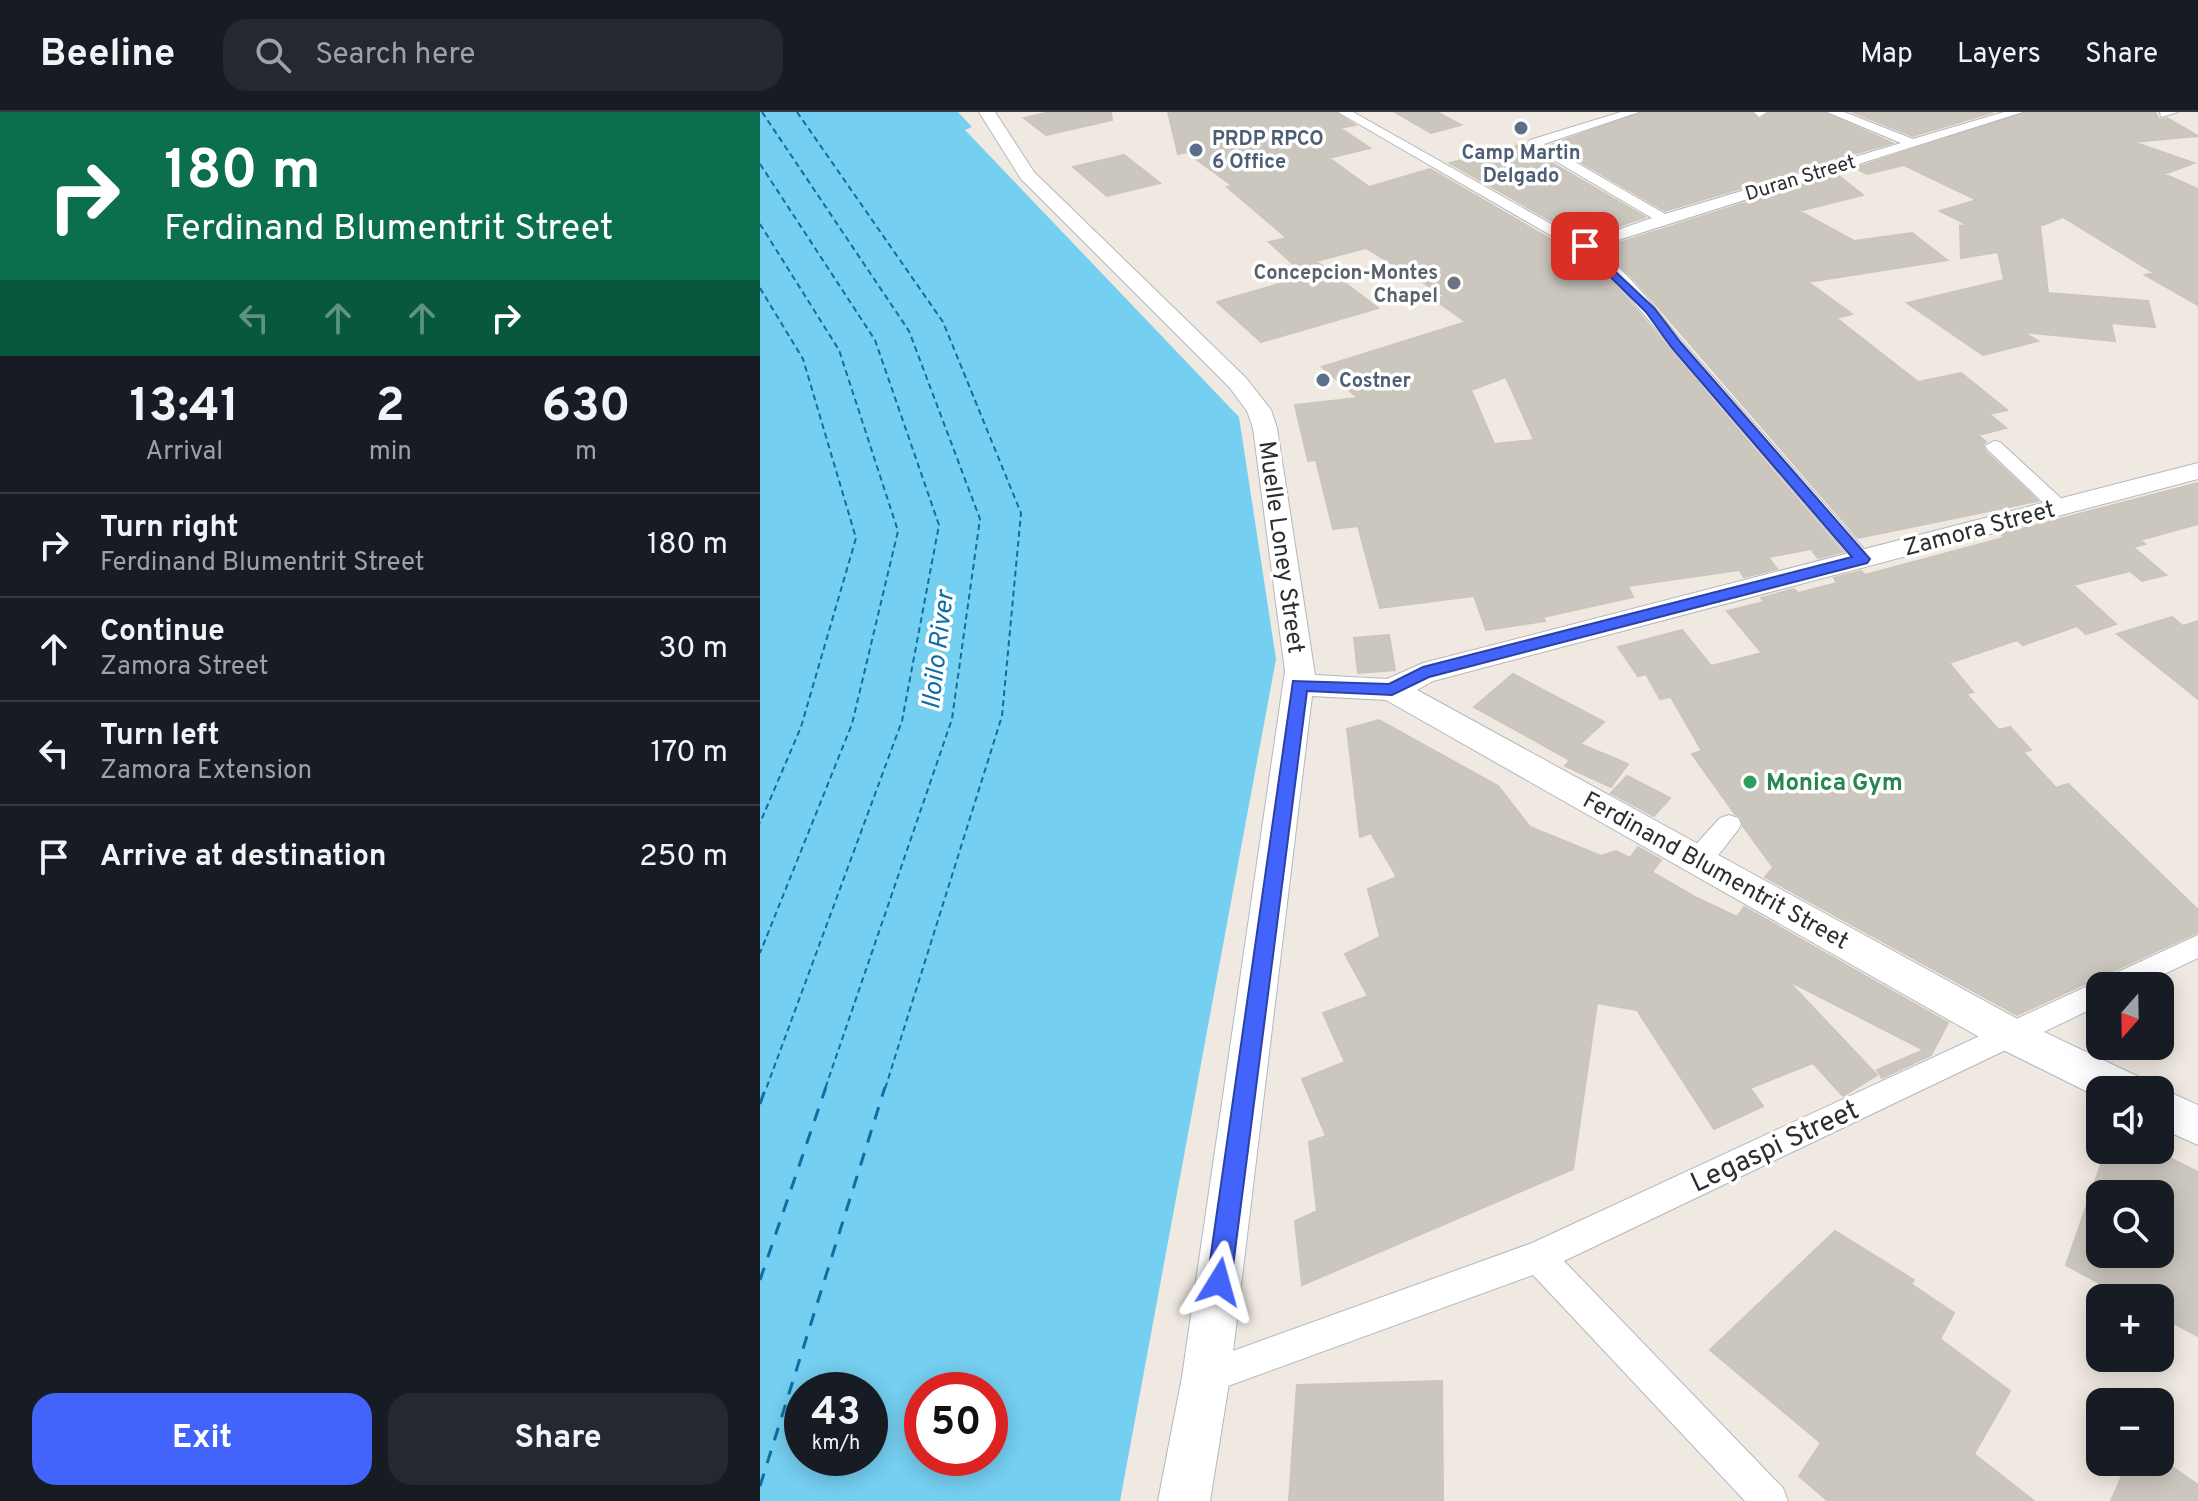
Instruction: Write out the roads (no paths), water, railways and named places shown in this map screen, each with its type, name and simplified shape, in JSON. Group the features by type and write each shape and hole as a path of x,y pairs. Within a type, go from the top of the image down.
{"main road":[{"name":"Muelle Loney Street","path":"990,118 1027,175 1238,383 1259,410 1265,428 1292,610 1299,685 1206,1377 1184,1501"},
{"name":"Zamora Street","path":"1392,690 1423,673 2198,471"},
{"name":"Ferdinand Blumentrit Street","path":"1299,685 1392,690 2009,1034 2095,1076"},
{"path":"2174,1114 2198,1126"}],"street":[{"path":"1344,112 1564,239 1585,246 1650,310 1676,345 1862,559"},
{"path":"1633,112 1534,143 1663,219"},
{"path":"1833,112 1911,143"},
{"name":"Duran Street","path":"1585,246 1663,219 2009,113"},
{"path":"1994,446 2059,507"},
{"path":"1697,860 1729,824"},
{"path":"2142,972 2198,946"},
{"name":"Legaspi Street","path":"1206,1377 1538,1257 2086,998"},
{"path":"1538,1257 1770,1501"}],"water":[{"name":"Iloilo River","path":"760,112 958,112 972,127 965,130 1239,417 1276,659 1120,1501 760,1501"}],"place":[{"name":"Camp Martin Delgado","path":"1521,128"},
{"name":"PRDP RPCO 6 Office","path":"1196,150"},
{"name":"Concepcion-Montes Chapel","path":"1454,283"},
{"name":"Costner","path":"1323,380"},
{"name":"Monica Gym","path":"1750,782"}]}
